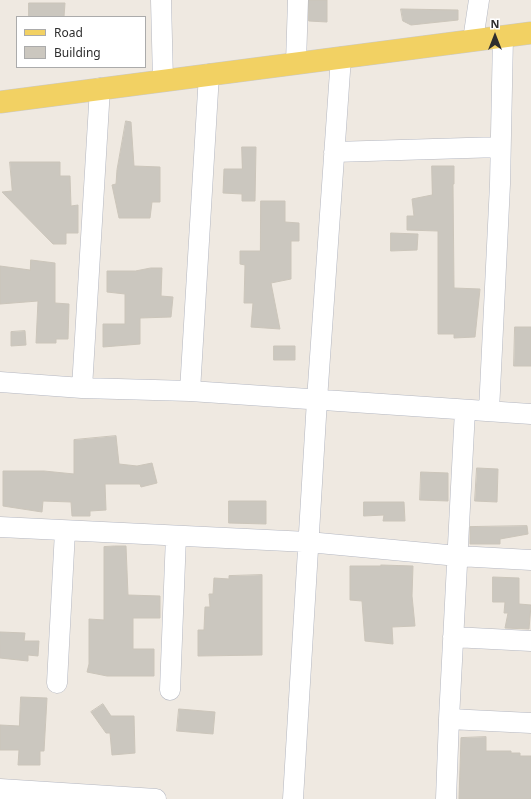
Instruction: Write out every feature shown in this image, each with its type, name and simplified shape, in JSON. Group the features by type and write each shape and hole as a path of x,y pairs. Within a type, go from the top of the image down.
{"main road":[{"path":"0,102 473,40 531,34"}],"street":[{"path":"161,0 163,80"},
{"path":"296,63 298,0"},
{"path":"473,40 479,0"},
{"path":"489,411 494,325 503,37"},
{"path":"293,799 317,400 341,57"},
{"path":"190,391 209,74"},
{"path":"82,388 100,88"},
{"path":"334,152 500,147"},
{"path":"0,382 82,388 190,391 531,414"},
{"path":"446,799 453,637 466,410"},
{"path":"0,527 308,542 458,556 531,560"},
{"path":"57,683 65,531"},
{"path":"170,690 176,536"},
{"path":"453,637 531,641"},
{"path":"449,719 531,723"},
{"path":"0,789 156,799"}],"building":[{"path":"309,0 327,0 327,22 309,21"},
{"path":"29,3 65,3 64,16 29,16"},
{"path":"401,9 458,10 458,20 411,25 403,21"},
{"path":"126,121 131,122 134,166 160,167 160,202 152,202 150,218 119,218 112,185 116,184 117,170"},
{"path":"242,147 256,147 255,201 242,201 242,194 223,193 224,169 242,169"},
{"path":"10,162 60,162 60,176 70,176 71,206 78,205 78,233 66,233 66,244 53,244 2,192 12,191"},
{"path":"432,166 454,166 454,288 480,289 475,337 454,338 454,334 438,334 438,231 407,230 407,216 414,216 412,199 432,195"},
{"path":"261,201 285,201 285,222 299,223 299,241 291,241 291,279 271,283 280,329 251,327 253,303 244,303 245,265 240,264 240,251 260,251"},
{"path":"391,233 418,234 417,250 391,251"},
{"path":"31,260 55,263 55,303 69,304 68,339 56,339 56,343 36,343 38,301 0,304 0,266 30,270"},
{"path":"151,268 162,268 161,296 173,297 171,317 140,318 140,344 103,347 103,324 125,324 125,294 107,292 107,271 135,271"},
{"path":"515,327 531,327 531,366 514,366"},
{"path":"25,331 26,345 11,346 11,332"},
{"path":"274,346 295,346 295,360 274,360"},
{"path":"116,436 119,464 137,466 152,463 157,483 141,487 140,484 105,484 106,510 90,511 90,516 72,516 71,502 43,501 42,512 3,506 3,471 44,471 74,474 74,440"},
{"path":"477,468 498,469 497,502 475,501"},
{"path":"421,472 448,473 448,501 420,500"},
{"path":"229,501 266,501 266,524 229,523"},
{"path":"364,502 404,502 405,521 383,521 384,515 364,516"},
{"path":"527,526 528,534 500,539 500,544 470,544 470,527"},
{"path":"126,546 128,595 160,596 160,618 133,618 133,649 154,649 154,676 107,676 87,672 89,664 89,619 104,620 104,547"},
{"path":"350,566 413,566 412,596 415,626 392,627 393,644 365,641 362,601 350,600"},
{"path":"262,575 262,655 198,656 198,630 204,630 205,607 210,607 209,594 213,594 214,578 229,579 229,576"},
{"path":"493,577 519,578 519,604 531,605 529,629 505,628 508,613 504,613 505,602 493,602"},
{"path":"0,632 25,633 24,641 39,641 38,656 28,655 28,661 0,658"},
{"path":"21,697 47,698 44,751 40,751 40,765 18,765 19,750 0,750 0,725 19,726"},
{"path":"103,704 111,716 134,716 135,753 112,755 110,733 106,733 91,712"},
{"path":"179,709 215,712 213,734 177,731"},
{"path":"486,737 486,751 511,751 511,753 520,753 520,756 531,756 531,799 459,799 461,738"}]}
